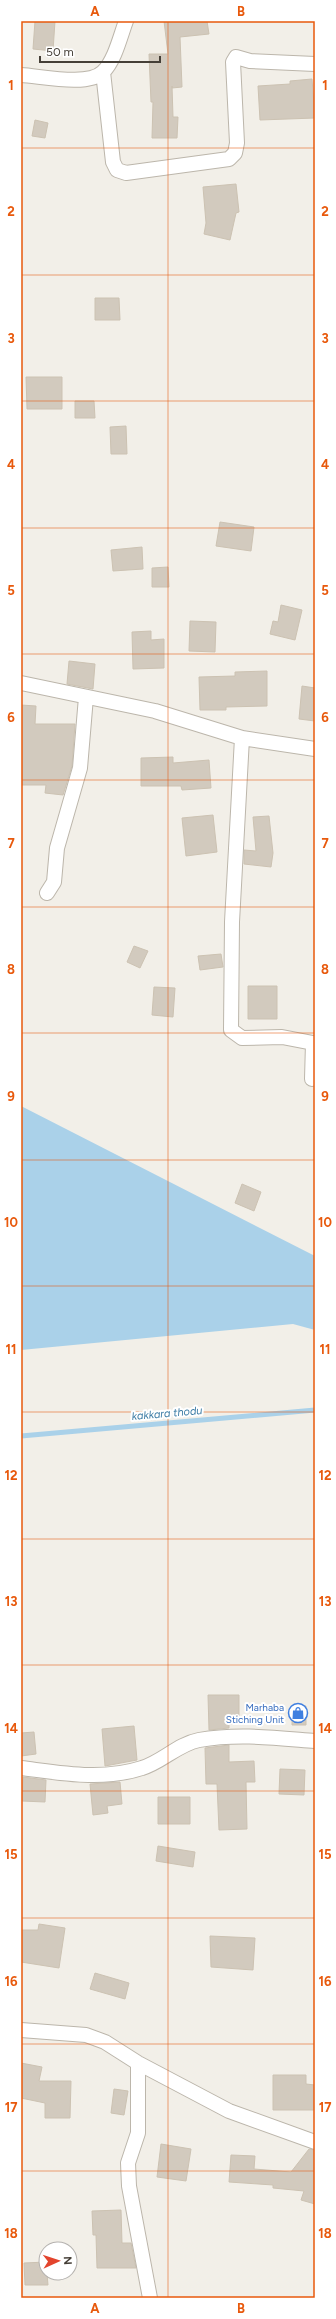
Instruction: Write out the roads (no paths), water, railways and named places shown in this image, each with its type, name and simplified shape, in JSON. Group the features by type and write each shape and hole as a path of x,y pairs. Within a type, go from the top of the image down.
{"street":[{"path":"21,75 81,80 96,76 103,72 109,64 126,21"},
{"path":"103,72 113,162 117,170 126,173 230,158 235,153 237,143 233,62 236,57 250,61 315,64"},
{"path":"21,683 155,711 242,738 315,749"},
{"path":"47,893 54,882 57,848 80,768 86,697"},
{"path":"242,738 232,922 231,1030 242,1038 282,1037 313,1043 312,1079"},
{"path":"21,1768 82,1776 107,1776 143,1768 198,1740 252,1736 315,1741"},
{"path":"21,2030 86,2036 105,2042 138,2063 229,2112 315,2142"},
{"path":"138,2063 138,2133 128,2163 129,2186 150,2298"}],"water":[{"path":"21,1106 315,1256 315,1330 293,1324 21,1350"}],"waterway":[{"name":"kakkara thodu","path":"21,1436 315,1410"}],"place":[{"name":"Marhaba Stiching Unit","path":"298,1713"}]}
